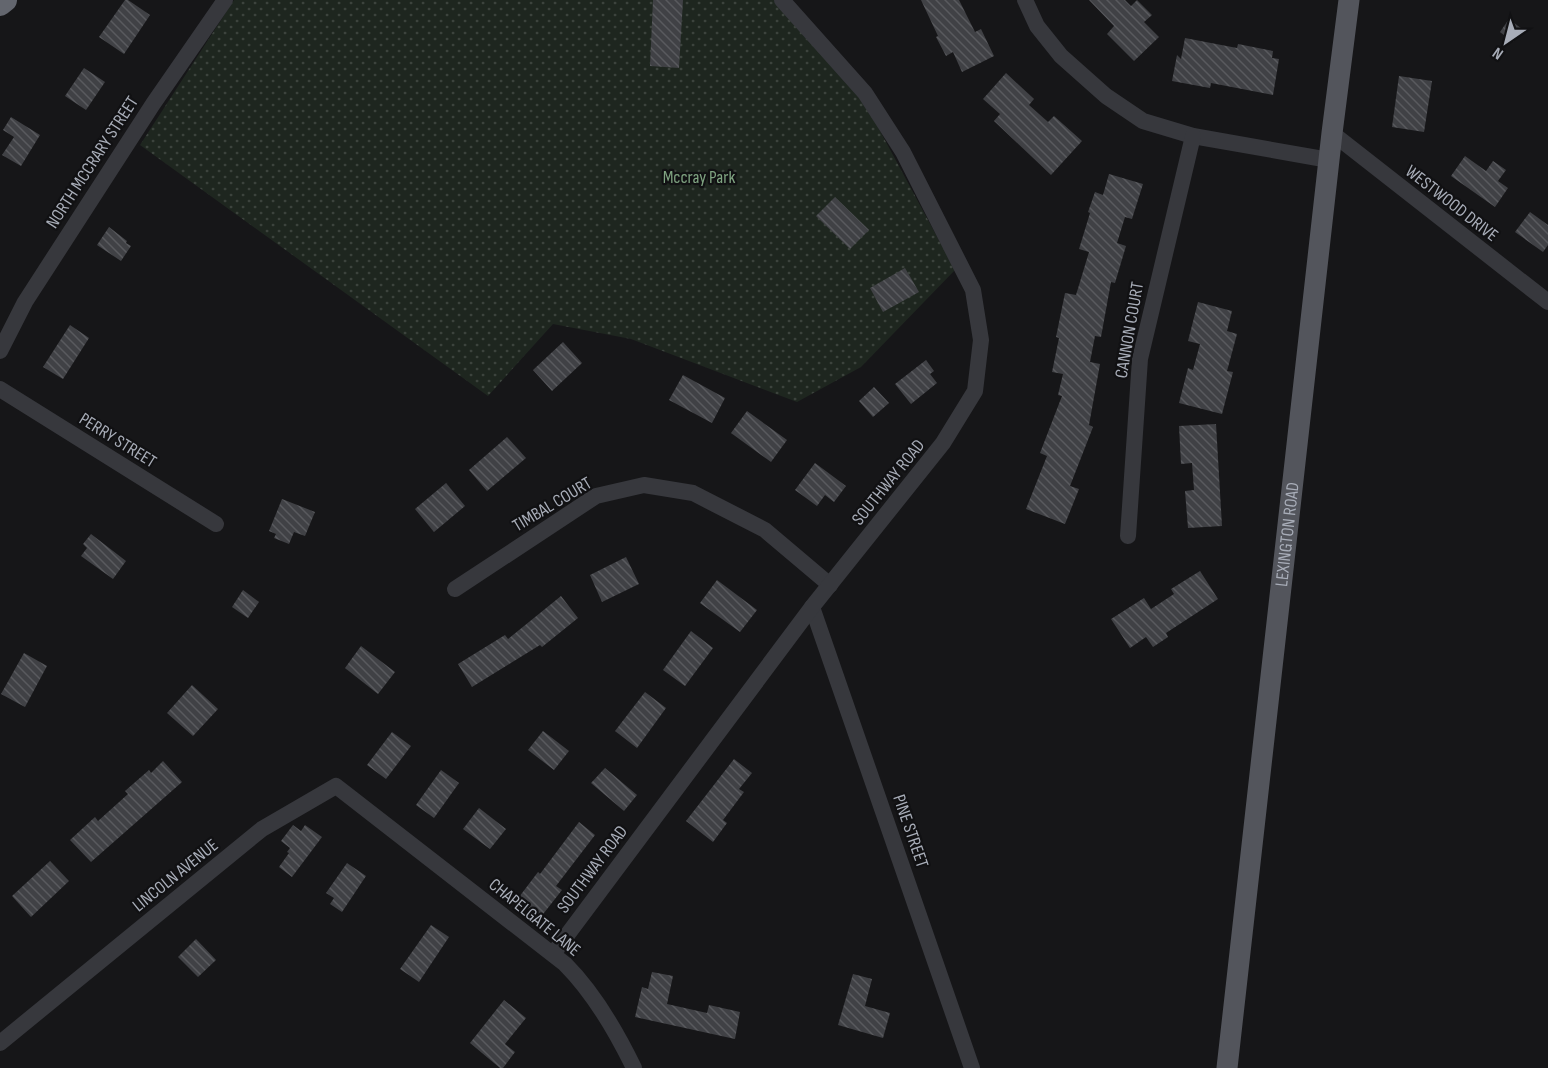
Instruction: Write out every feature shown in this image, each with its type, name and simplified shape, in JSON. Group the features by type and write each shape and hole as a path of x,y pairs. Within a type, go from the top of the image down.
{"highway":[{"path":"0,4 5,0"}],"main road":[{"name":"LEXINGTON ROAD","path":"1227,1068 1349,0"}],"street":[{"name":"NORTH MCCRARY STREET","path":"0,351 31,292 147,114 225,0"},
{"name":"SOUTHWAY ROAD","path":"553,954 812,607 944,443 975,391 981,340 973,290 903,152 865,93 782,0"},
{"path":"1025,0 1037,26 1061,56 1106,96 1143,121 1194,136 1329,160"},
{"name":"WESTWOOD DRIVE","path":"1332,133 1548,302"},
{"name":"CANNON COURT","path":"1128,536 1140,359 1194,136"},
{"name":"PERRY STREET","path":"0,389 216,524"},
{"name":"TIMBAL COURT","path":"455,589 596,496 644,485 693,493 765,530 830,585"},
{"name":"PINE STREET","path":"812,607 972,1068"},
{"name":"LINCOLN AVENUE","path":"0,1043 262,829 303,803 336,786 382,822"},
{"name":"CHAPELGATE LANE","path":"382,822 553,954 576,975 604,1013 634,1068"}],"green space":[{"name":"Mccray Park","path":"234,0 776,0 859,92 955,270 861,367 797,402 631,339 553,324 488,396 140,145"}],"building":[{"path":"125,0 150,15 124,54 99,37"},
{"path":"653,0 683,0 679,68 650,66"},
{"path":"921,0 959,0 975,32 981,29 994,56 962,72 953,52 946,56"},
{"path":"1089,0 1125,0 1131,6 1137,0 1152,15 1144,22 1159,37 1134,61 1107,34 1114,26"},
{"path":"1509,19 1522,29 1513,42 1500,32"},
{"path":"1185,38 1237,48 1238,44 1273,51 1272,58 1279,59 1273,95 1211,83 1210,88 1172,81 1177,55 1181,59"},
{"path":"84,68 105,82 86,110 65,96"},
{"path":"1006,73 1034,99 1029,105 1048,122 1054,116 1082,141 1051,175 994,121 1000,114 983,99"},
{"path":"1399,76 1432,81 1424,132 1392,127"},
{"path":"11,117 40,135 21,166 2,155 14,137 3,130"},
{"path":"1465,156 1486,171 1493,161 1506,170 1498,181 1508,188 1495,207 1451,176"},
{"path":"1109,174 1143,184 1132,219 1125,217 1117,243 1126,246 1115,283 1111,282 1101,337 1095,336 1090,362 1100,364 1089,425 1093,427 1070,486 1079,489 1065,524 1026,509 1047,456 1040,453 1062,396 1058,395 1063,374 1052,372 1065,293 1076,295 1089,252 1079,249 1090,213 1088,212 1095,192 1103,195"},
{"path":"835,197 869,230 850,249 816,216"},
{"path":"1530,212 1548,225 1548,245 1543,252 1515,232"},
{"path":"109,227 131,246 121,261 97,245"},
{"path":"905,268 919,292 883,312 870,288"},
{"path":"1198,302 1232,311 1227,331 1237,334 1227,371 1233,372 1222,414 1179,403 1188,368 1193,370 1200,344 1188,341"},
{"path":"70,325 89,338 63,379 43,367"},
{"path":"563,342 582,363 552,391 533,370"},
{"path":"926,360 934,371 930,374 937,383 911,404 895,384"},
{"path":"683,375 725,398 712,423 669,400"},
{"path":"874,387 889,403 873,417 859,401"},
{"path":"747,411 787,440 771,462 731,433"},
{"path":"1216,424 1222,526 1188,528 1185,491 1194,490 1192,463 1181,464 1179,426"},
{"path":"507,437 526,458 487,491 469,470"},
{"path":"815,463 846,486 834,502 825,495 817,506 795,490"},
{"path":"446,483 465,506 434,532 415,509"},
{"path":"282,499 315,512 305,536 294,532 289,544 274,538 276,534 269,531"},
{"path":"91,534 126,561 113,579 81,556 87,548 83,544"},
{"path":"626,557 639,584 602,602 590,575"},
{"path":"1200,571 1218,599 1166,633 1168,637 1153,647 1146,637 1130,648 1111,619 1144,598 1151,609 1174,594 1171,589"},
{"path":"717,580 757,610 740,632 700,603"},
{"path":"243,590 259,602 248,618 232,607"},
{"path":"561,596 578,618 542,647 540,645 472,687 458,664 505,635 508,639"},
{"path":"691,631 713,648 685,686 663,670"},
{"path":"361,646 395,672 378,694 345,668"},
{"path":"24,653 47,666 25,707 1,694"},
{"path":"192,685 218,709 193,736 167,713"},
{"path":"645,692 666,708 637,748 615,731"},
{"path":"543,731 569,751 554,770 528,750"},
{"path":"392,732 411,746 386,779 367,765"},
{"path":"734,759 752,773 739,789 744,792 723,820 727,823 713,842 686,821"},
{"path":"163,761 182,782 91,862 70,840 95,817 98,821 128,794 125,791 149,770 151,773"},
{"path":"605,768 637,795 624,811 591,783"},
{"path":"441,770 459,783 434,818 416,805"},
{"path":"479,808 506,829 490,849 463,829"},
{"path":"579,822 595,835 556,886 562,890 540,918 516,901 538,872 540,874"},
{"path":"293,825 301,831 305,825 322,837 292,877 279,867 290,848 281,841"},
{"path":"50,861 69,881 31,917 12,896"},
{"path":"347,863 366,876 342,912 330,904 334,898 326,893"},
{"path":"431,925 449,937 419,982 400,969"},
{"path":"196,939 216,960 198,977 178,957"},
{"path":"652,972 673,976 667,1004 707,1013 709,1005 740,1012 735,1039 635,1017 642,987 648,989"},
{"path":"853,974 872,979 865,1006 890,1013 883,1038 838,1025"},
{"path":"504,1000 526,1018 505,1044 515,1052 503,1068 500,1068 470,1043"}]}
